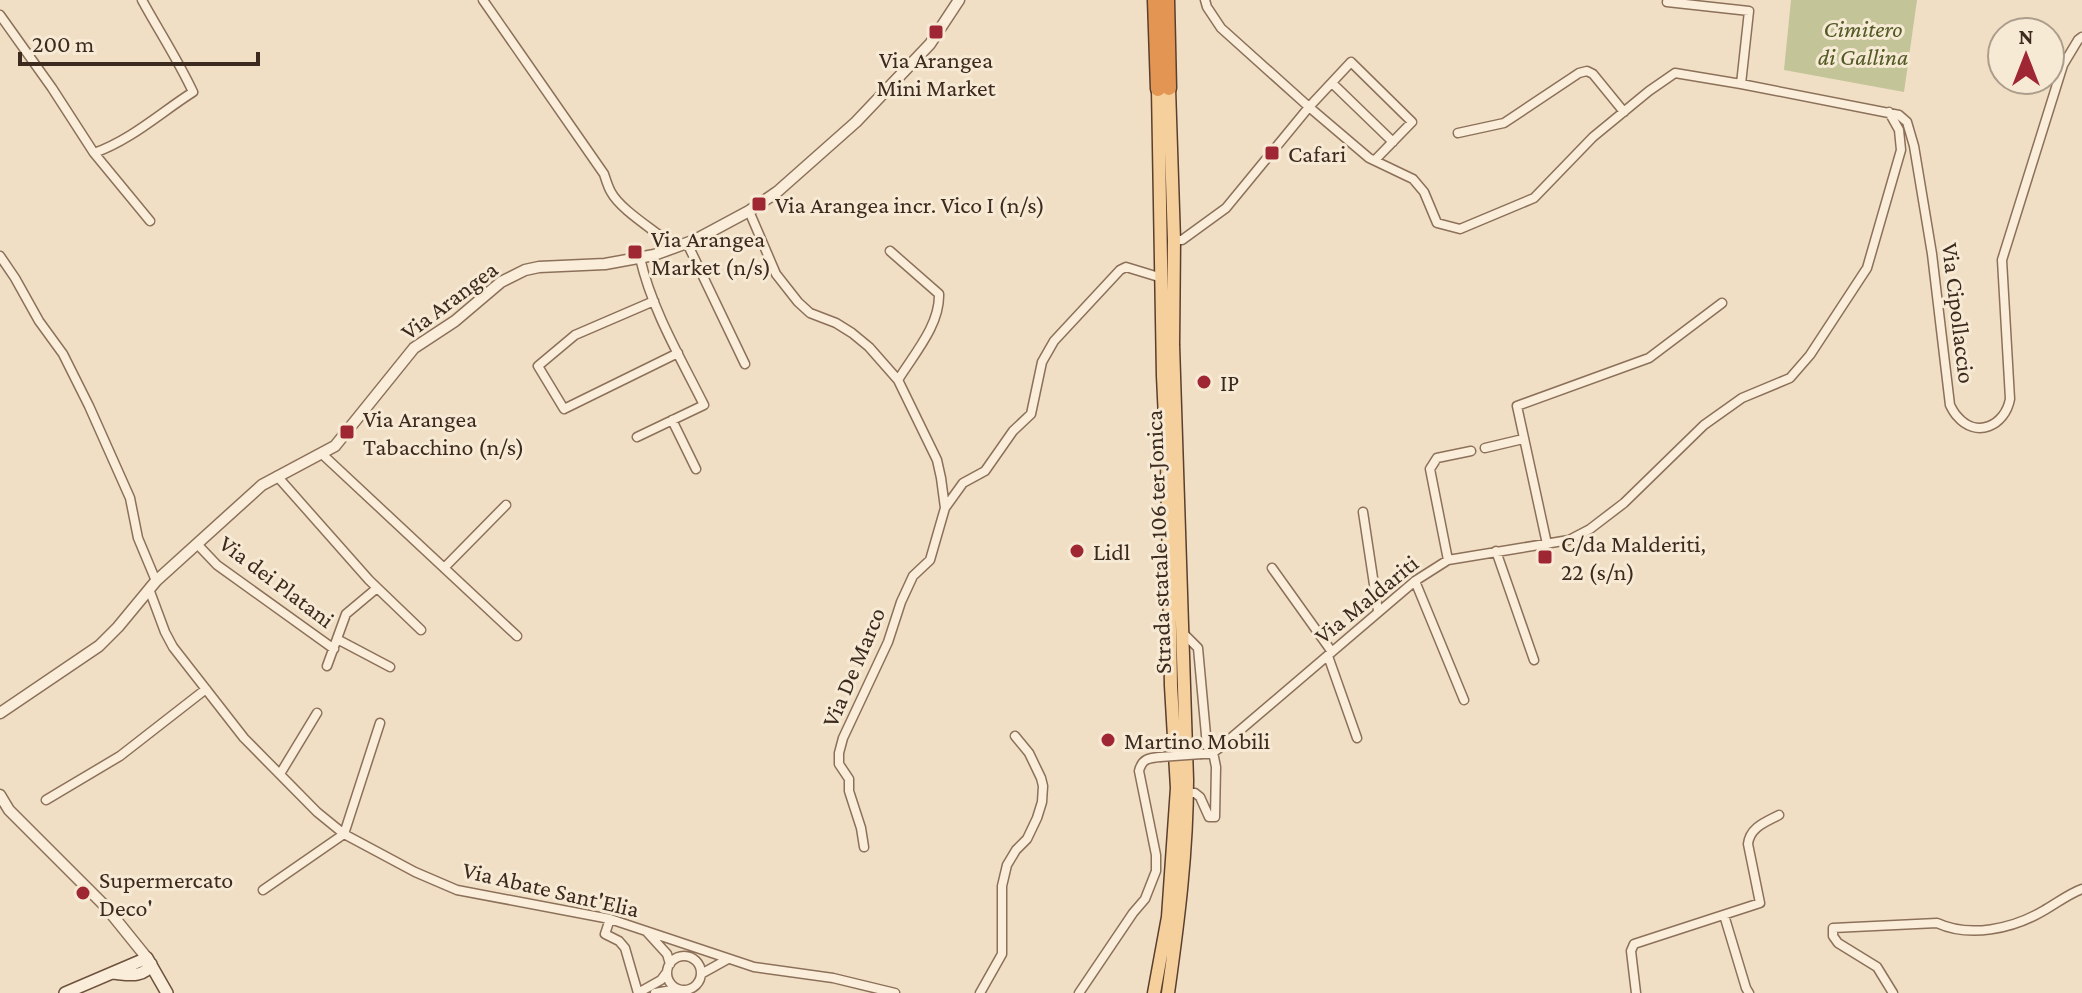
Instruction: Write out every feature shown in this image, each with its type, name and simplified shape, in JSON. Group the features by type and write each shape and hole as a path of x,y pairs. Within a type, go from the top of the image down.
{"highway":[{"path":"1155,0 1164,88"},
{"path":"1164,88 1167,0"}],"main road":[{"name":"Strada statale 106 ter Jonica","path":"1164,88 1174,240 1173,345 1187,793 1179,918 1168,993"},
{"name":"Strada statale 106 ter Jonica","path":"1154,993 1168,917 1177,788 1171,686 1162,278 1164,88"},
{"path":"65,993 109,973 149,961"},
{"path":"109,973 142,974 148,970 149,961"},
{"path":"149,961 167,993"},
{"path":"130,974 167,993"}],"street":[{"path":"94,153 129,136 193,92 142,0"},
{"path":"483,0 604,174 612,194 675,248"},
{"name":"Via Arangea","path":"0,713 99,646 152,585 262,485 335,446 414,348 455,321 501,282 539,267 605,264 675,248 749,211 777,192 856,122 930,44 959,0"},
{"path":"1205,0 1221,28 1309,107 1369,158 1413,179 1424,192 1437,223 1460,229 1534,198 1593,137 1675,73 1889,112"},
{"path":"1667,2 1749,11 1741,84"},
{"path":"0,15 94,153 150,221"},
{"name":"Via Cipollaccio","path":"1889,112 1907,122 1914,146 1932,254 1950,405 1966,424 1990,426 2001,420 2008,410 2010,399 2002,260 2063,65 2082,37"},
{"path":"1174,240 1182,240 1226,208 1309,107 1351,62 1412,122 1375,160"},
{"path":"1458,133 1504,123 1579,73 1587,71 1593,74 1624,112"},
{"path":"1332,83 1393,142"},
{"name":"Via Maldariti","path":"1207,754 1415,581 1448,560 1569,540 1590,529 1624,503 1704,425 1742,398 1790,378 1810,355 1867,268 1901,150 1899,130 1889,112"},
{"path":"749,211 776,274 798,302 810,313 852,333 898,380 937,460 945,508"},
{"path":"687,243 745,364"},
{"path":"890,251 939,294 932,326 898,380"},
{"name":"Via Abate Sant'Elia","path":"0,256 63,354 130,498 165,632 173,647 244,738 317,812 344,834 415,872 457,890 610,919 754,967 833,978 895,993"},
{"path":"637,437 704,405 646,283 640,258"},
{"path":"945,508 963,483 985,471 1008,437 1031,414 1042,362 1054,341 1120,270 1126,267 1162,278"},
{"path":"654,301 575,335 538,366 564,409 678,353"},
{"path":"1547,544 1517,406 1649,358 1722,303"},
{"path":"672,420 696,469"},
{"path":"1485,448 1523,439"},
{"path":"1448,560 1430,469 1437,458 1471,451"},
{"path":"322,454 517,636"},
{"path":"277,476 377,588 421,630"},
{"path":"444,568 506,505"},
{"name":"Via De Marco","path":"864,847 849,791 849,779 839,764 839,753 913,576 930,560 945,508"},
{"path":"1363,512 1378,611"},
{"name":"Via dei Platani","path":"198,545 217,565 334,649"},
{"path":"1496,551 1534,660"},
{"path":"1272,568 1330,654 1357,738"},
{"path":"1415,581 1464,700"},
{"path":"327,666 346,614 377,588"},
{"path":"1183,633 1198,648 1207,754"},
{"name":"Via dei Platani","path":"337,639 390,667"},
{"path":"46,800 120,756 206,689"},
{"path":"280,774 317,713"},
{"path":"263,890 344,834 380,723"},
{"path":"980,993 1002,954 1002,886 1007,865 1027,839 1042,802 1041,778 1029,753 1015,736"},
{"path":"1079,993 1145,899 1156,871 1156,855 1139,771 1143,761 1148,758 1207,754 1214,757 1215,817 1209,817 1200,797 1187,793"},
{"path":"0,795 9,810 105,906 149,961"},
{"path":"1636,993 1631,951 1634,944 1760,903 1749,837 1754,829 1779,815"},
{"path":"1893,993 1881,971 1838,943 1833,936 1833,928 1937,923 1965,932 1982,930 2023,921 2082,889"},
{"path":"1724,915 1749,993"},
{"path":"610,919 605,934 625,948 638,993 661,980 672,965 689,957 698,964 701,974"},
{"name":"Via Abate Sant'Elia","path":"646,932 667,954 672,965"},
{"path":"655,993 696,986 701,974 728,959"},
{"name":"Via Abate Sant'Elia","path":"698,964 728,959"},
{"path":"672,965 668,979 677,989"}],"green space":[{"name":"Cimitero di Gallina","path":"1791,0 1917,0 1904,92 1784,70"}],"place":[{"name":"Via Arangea Mini Market","path":"936,32"},
{"name":"Cafari","path":"1272,153"},
{"name":"Via Arangea incr. Vico I (n/s)","path":"759,204"},
{"name":"Via Arangea Market (n/s)","path":"635,252"},
{"name":"IP","path":"1204,382"},
{"name":"Via Arangea Tabacchino (n/s)","path":"347,432"},
{"name":"Lidl","path":"1077,551"},
{"name":"C/da Malderiti, 22 (s/n)","path":"1545,557"},
{"name":"Martino Mobili","path":"1108,740"},
{"name":"Supermercato Deco'","path":"83,893"}]}
